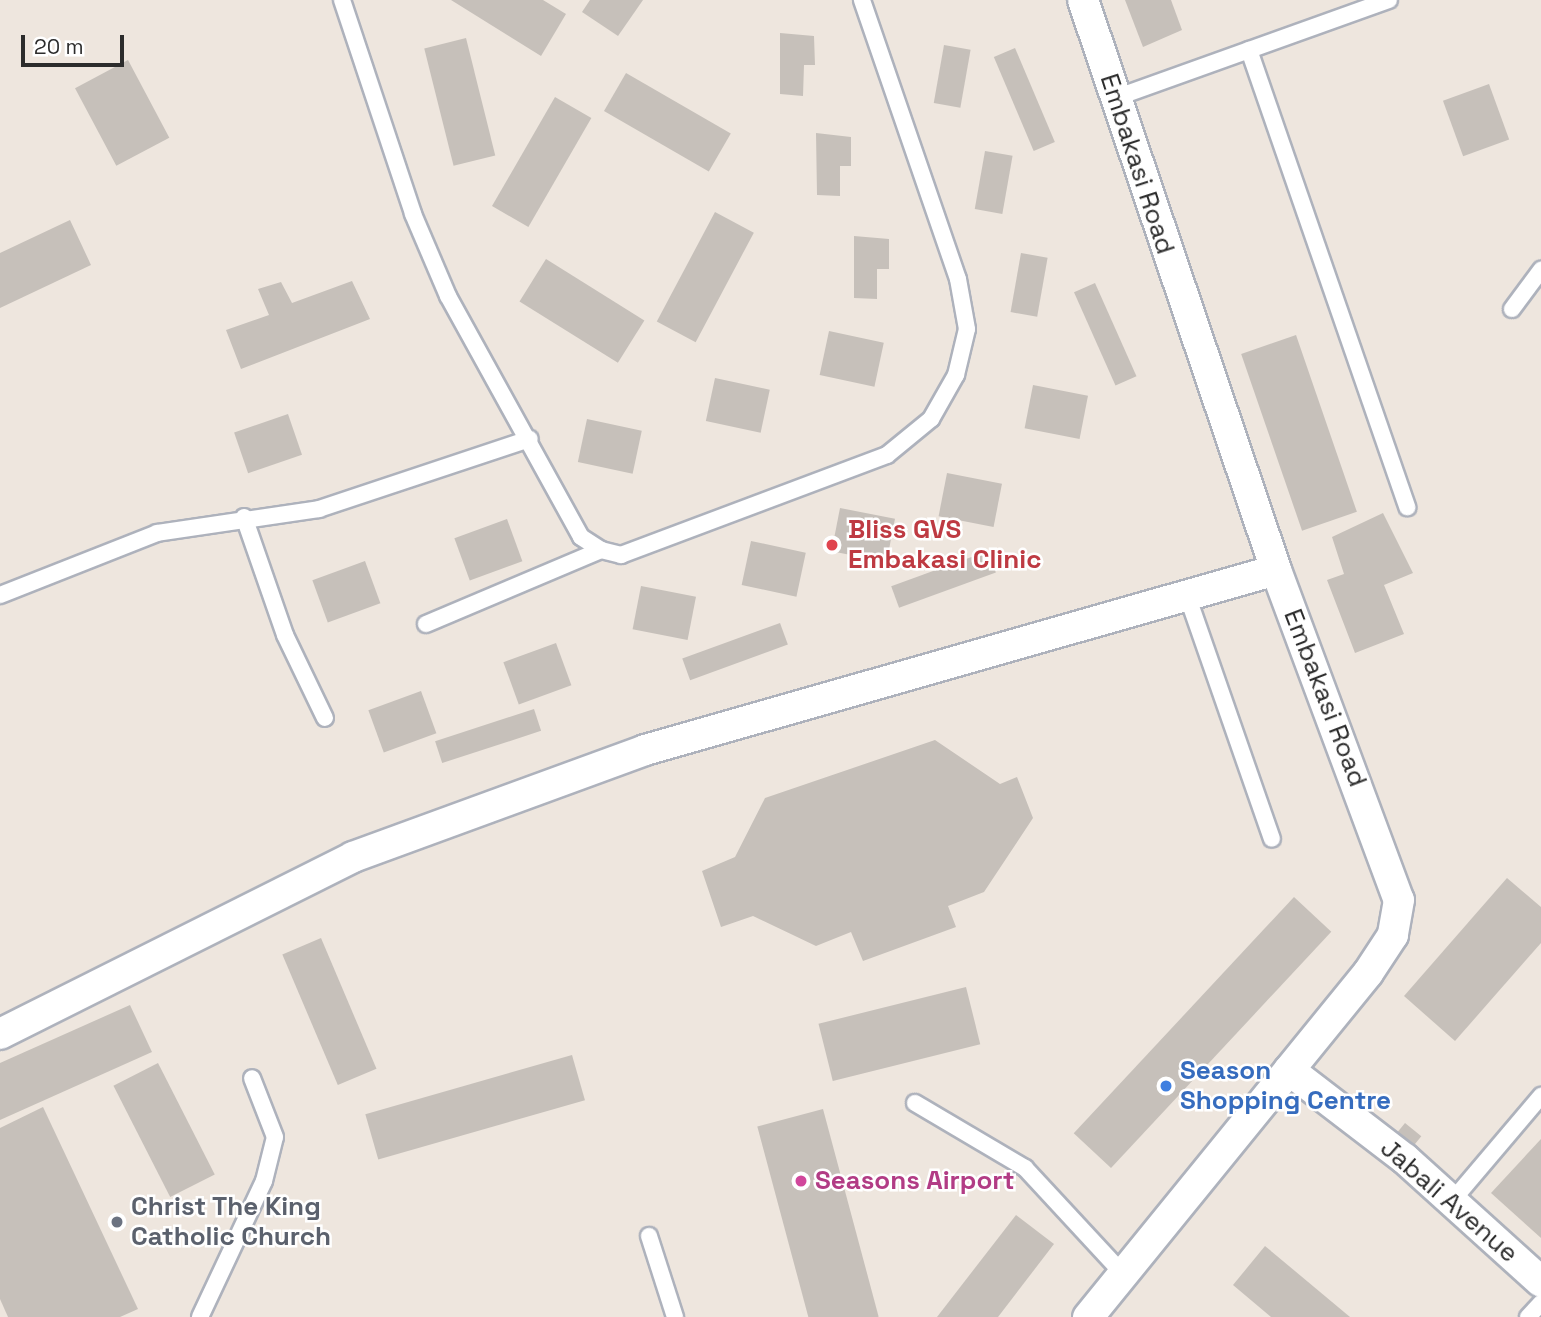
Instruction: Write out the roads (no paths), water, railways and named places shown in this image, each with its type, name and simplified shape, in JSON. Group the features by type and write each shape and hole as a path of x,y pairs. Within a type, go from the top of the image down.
{"street":[{"name":"Embakasi Road","path":"1083,0 1276,570 1399,900 1393,935 1289,1070 1088,1317"},
{"path":"0,1034 353,857 645,750 1276,570"},
{"name":"Jabali Avenue","path":"1289,1070 1405,1159 1541,1282"}],"lane":[{"path":"342,0 418,226 448,296 530,439 580,537 601,550 621,555 887,455 931,419 956,375 967,329 958,279 862,0"},
{"path":"1115,98 1389,0"},
{"path":"1249,50 1407,507"},
{"path":"1512,309 1541,270"},
{"path":"0,595 157,533 244,517 295,513 350,500 530,439"},
{"path":"244,517 285,635 326,718"},
{"path":"426,624 601,550"},
{"path":"1187,595 1272,839"},
{"path":"200,1317 264,1181 275,1137 252,1078"},
{"path":"1452,1201 1541,1096"},
{"path":"915,1103 1025,1168 1124,1274"},
{"path":"649,1236 675,1317"},
{"path":"1528,1317 1541,1303"}],"place":[{"name":"Bliss GVS Embakasi Clinic","path":"832,545"},
{"name":"Season Shopping Centre","path":"1166,1086"},
{"name":"Seasons Airport","path":"801,1181"},
{"name":"Christ The King Catholic Church","path":"117,1222"}]}
